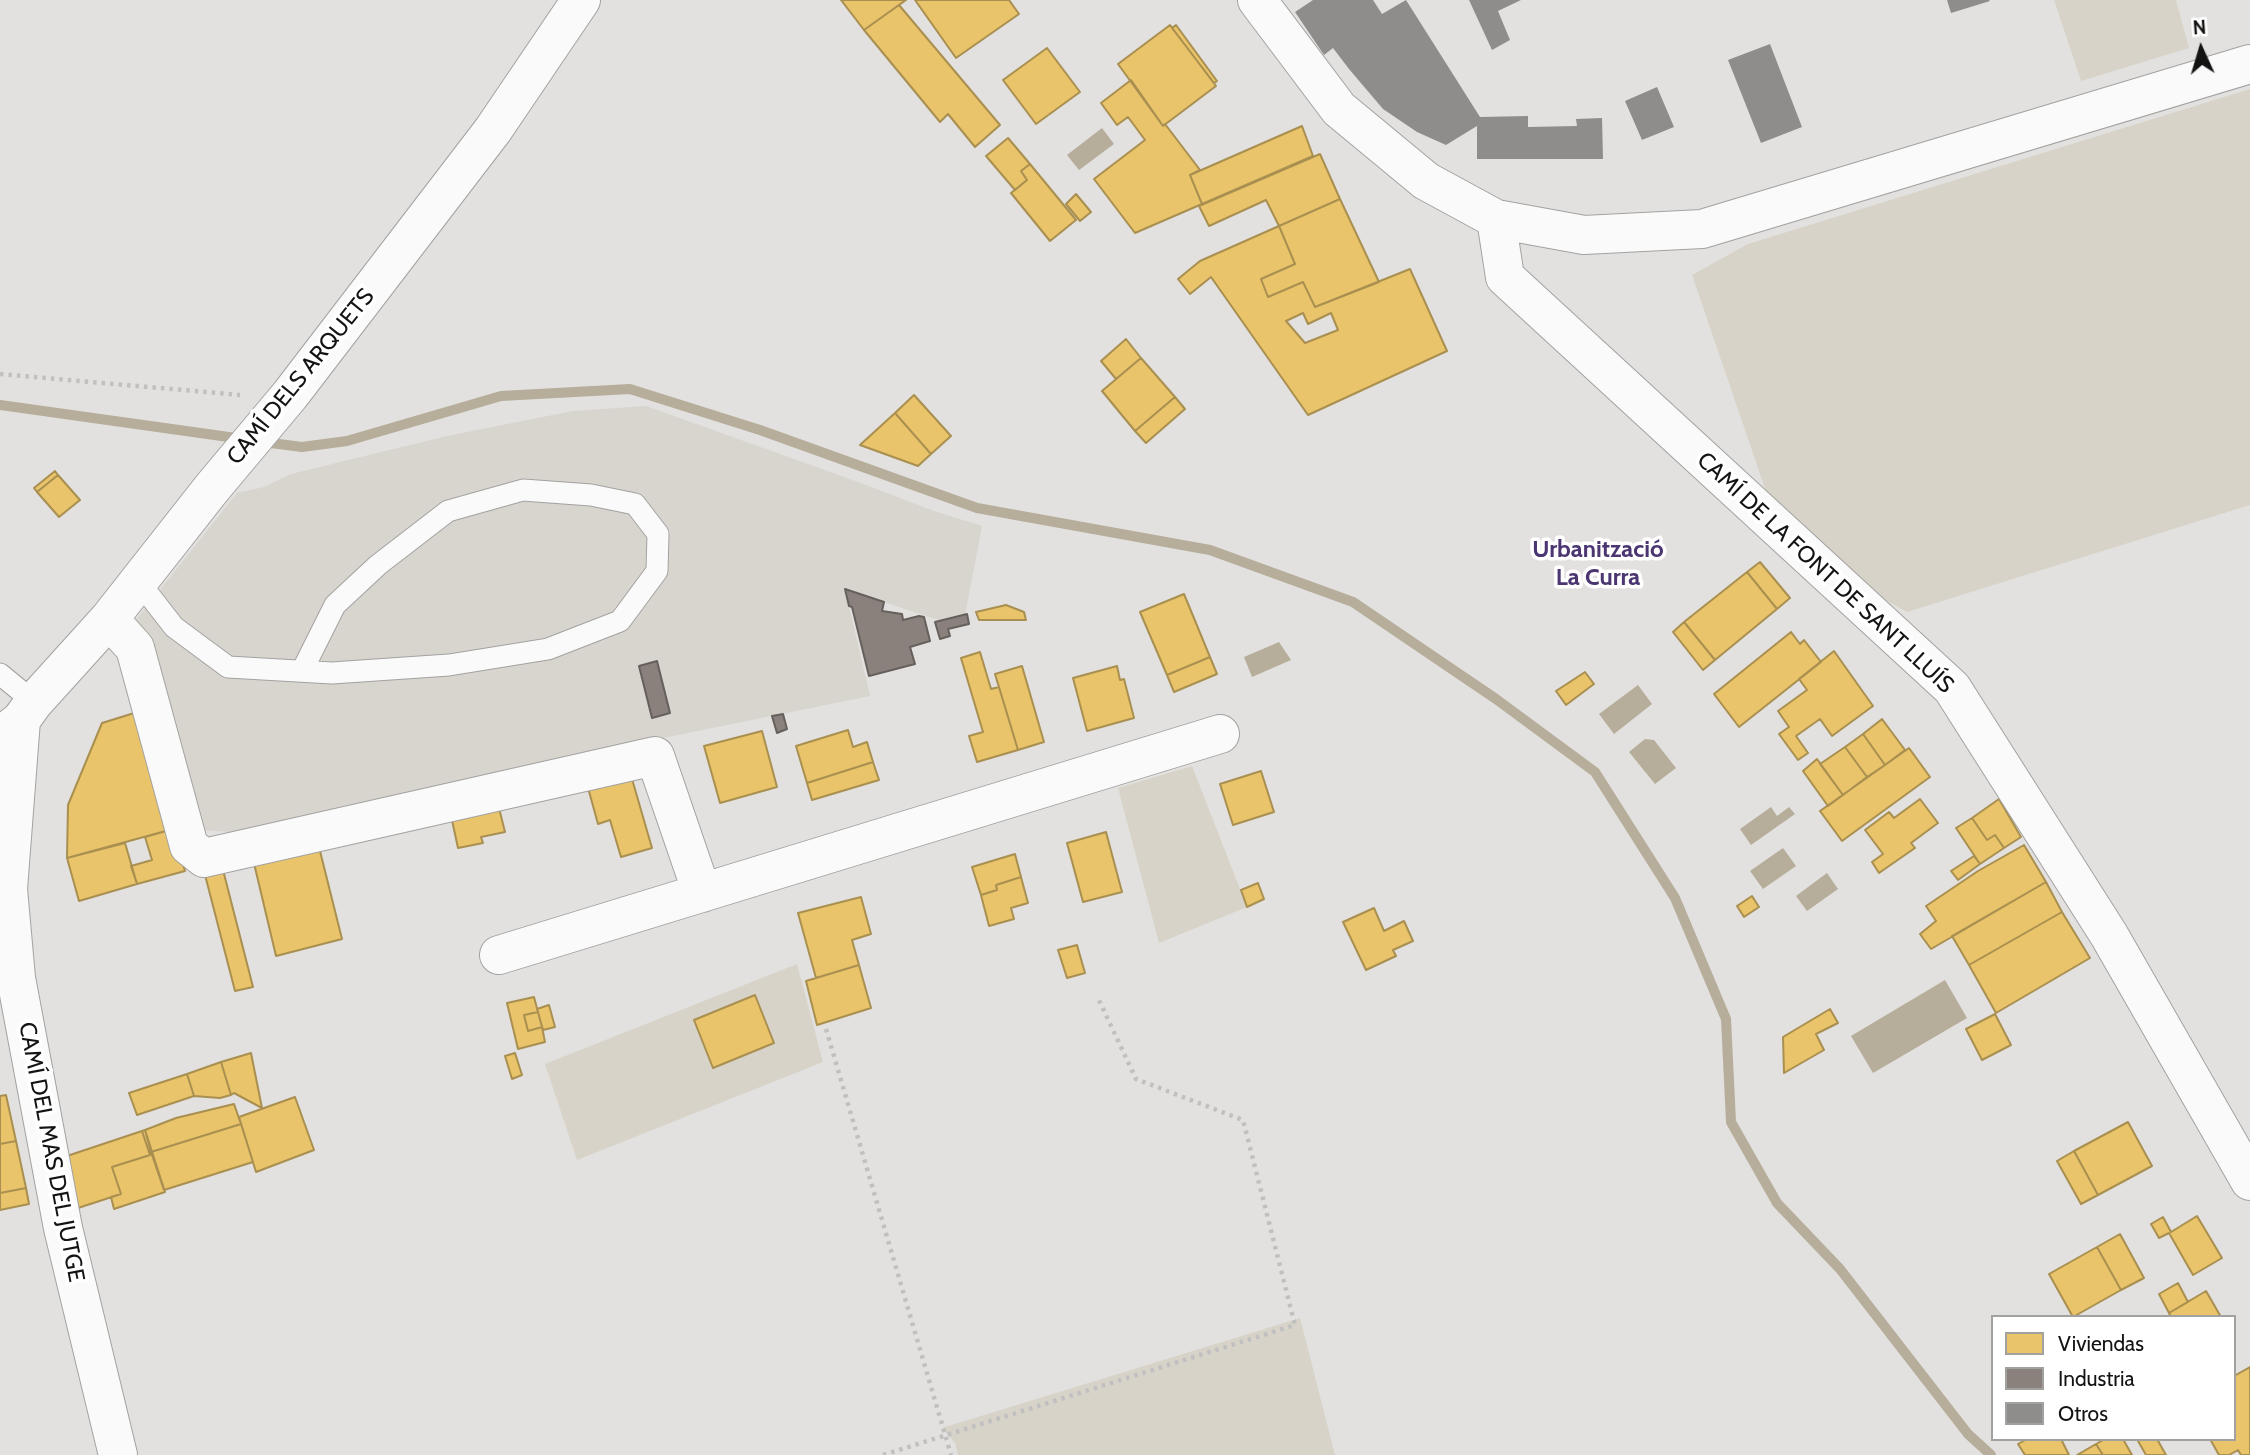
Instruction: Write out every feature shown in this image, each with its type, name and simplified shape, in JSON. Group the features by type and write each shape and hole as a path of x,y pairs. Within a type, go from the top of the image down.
{"street":[{"name":"CAMÍ DELS ARQUETS","path":"18,720 110,619 212,488 279,409 494,130 581,0"},
{"path":"1257,0 1339,109 1426,181 1496,219 1584,235 1702,229 2250,64"},
{"name":"CAMÍ DE LA FONT DE SANT LLUÍS","path":"1496,219 1505,277 1952,688 2109,935 2250,1181"},
{"path":"110,619 135,649 188,846 204,858 655,756 702,893"},
{"name":"CAMÍ DEL MAS DEL JUTGE","path":"18,720 8,889 16,978 63,1228 118,1455"},
{"path":"499,955 1220,734"}],"lane":[{"path":"139,582 174,628 229,667 332,673 461,663 548,649 620,621 657,570 659,534 635,504 591,495 523,491 448,511 379,565 335,605 302,671"},
{"path":"0,674 18,720"}],"path":[{"path":"0,374 250,396 279,409"},
{"path":"883,1455 1295,1325 1243,1120 1136,1079 1097,996"},
{"path":"826,1029 951,1455"}],"shaded area":[{"path":"2054,0 2176,0 2189,48 2081,81"},
{"path":"2250,89 2250,505 1907,612 1850,580 1772,509 1692,275 1748,244"},
{"path":"1102,128 1114,144 1079,170 1067,155"},
{"path":"646,406 982,526 965,615 941,621 845,589 870,696 673,736 241,833 203,830 132,625 237,493 264,487 291,474 447,436 573,411"},
{"path":"1279,642 1291,660 1252,677 1244,657"},
{"path":"1638,685 1652,704 1614,734 1599,714"},
{"path":"1645,739 1654,740 1676,768 1655,784 1629,752"},
{"path":"1192,766 1247,907 1159,943 1118,788"},
{"path":"1771,807 1777,816 1789,807 1795,814 1751,845 1740,829"},
{"path":"1783,848 1796,866 1763,889 1750,871"},
{"path":"1827,873 1838,889 1807,911 1796,896"},
{"path":"797,964 823,1062 577,1160 545,1064"},
{"path":"1945,980 1967,1018 1873,1073 1851,1036"},
{"path":"1300,1318 1335,1455 958,1455 955,1443 942,1428"}],"building: Viviendas":[{"path":"841,0 906,0 864,30"},
{"path":"915,0 1009,0 1019,14 956,58"},
{"path":"899,5 1000,125 975,147 948,114 940,122 864,30"},
{"path":"1170,25 1216,86 1163,126 1118,64"},
{"path":"1176,25 1217,81 1214,83 1172,28"},
{"path":"1047,48 1080,92 1036,124 1003,80"},
{"path":"1131,80 1163,126 1165,124 1200,170 1190,175 1202,204 1135,233 1094,179 1145,140 1128,117 1117,125 1101,103"},
{"path":"1302,126 1313,156 1202,204 1190,175"},
{"path":"1008,138 1030,164 1021,171 1027,180 1015,190 986,156"},
{"path":"1320,154 1340,199 1279,226 1266,200 1209,226 1199,206"},
{"path":"1030,164 1076,220 1050,241 1011,193 1027,180 1021,171"},
{"path":"1076,194 1091,212 1080,221 1066,204"},
{"path":"1340,199 1379,282 1315,307 1303,282 1268,297 1261,279 1295,264 1279,226"},
{"path":"1279,226 1295,264 1261,279 1268,297 1303,282 1315,307 1410,269 1447,351 1308,415 1211,277 1190,294 1178,279 1200,261","holes":["1303,313 1308,324 1331,313 1338,330 1305,343 1286,321"]},
{"path":"1126,339 1141,358 1116,379 1101,361"},
{"path":"1141,358 1175,397 1135,431 1102,391"},
{"path":"914,395 951,436 931,454 895,413"},
{"path":"1175,397 1185,409 1146,443 1135,431"},
{"path":"895,413 931,454 918,466 860,445"},
{"path":"55,471 58,475 37,492 34,488"},
{"path":"58,475 80,500 59,517 37,492"},
{"path":"1760,562 1790,598 1777,609 1747,572"},
{"path":"1747,572 1777,609 1715,660 1684,622"},
{"path":"1184,594 1210,657 1167,675 1140,612"},
{"path":"1006,605 1024,612 1026,620 979,620 976,612"},
{"path":"1684,622 1715,660 1703,670 1673,632"},
{"path":"1791,632 1800,644 1804,640 1821,662 1739,727 1714,694"},
{"path":"1834,651 1873,706 1832,736 1820,719 1796,736 1808,753 1798,760 1779,734 1789,727 1778,711 1807,690 1799,679"},
{"path":"980,652 991,689 999,687 1018,750 977,762 969,736 983,732 961,658"},
{"path":"1210,657 1217,674 1174,692 1167,675"},
{"path":"1022,666 1044,742 1018,750 995,674"},
{"path":"1117,666 1120,680 1124,679 1134,718 1087,731 1073,678"},
{"path":"1585,672 1594,684 1566,705 1556,691"},
{"path":"144,710 173,829 67,858 68,805 102,723"},
{"path":"1882,719 1905,750 1885,765 1863,734"},
{"path":"848,730 853,747 867,742 873,762 807,783 796,746"},
{"path":"762,731 777,787 720,803 704,746"},
{"path":"1863,734 1885,765 1867,777 1845,747"},
{"path":"1845,747 1867,777 1843,795 1820,764"},
{"path":"1909,748 1930,777 1842,841 1820,811"},
{"path":"1817,759 1843,795 1828,806 1803,771"},
{"path":"873,762 879,780 812,800 807,783"},
{"path":"1261,771 1274,812 1233,825 1220,784"},
{"path":"630,772 652,848 621,857 610,820 598,824 587,784"},
{"path":"1920,799 1938,823 1911,843 1915,848 1879,873 1872,862 1883,854 1865,830 1889,812 1894,818"},
{"path":"1999,799 2021,837 2004,848 1995,835 1987,840 1972,818"},
{"path":"497,800 505,832 481,837 483,843 458,848 450,811"},
{"path":"1972,818 1987,840 1995,835 2004,848 1980,864 1956,828"},
{"path":"173,829 185,871 137,884 131,866 152,860 145,837"},
{"path":"1106,832 1122,892 1083,902 1067,843"},
{"path":"125,843 137,884 79,901 67,858"},
{"path":"318,843 342,939 276,956 253,859"},
{"path":"2024,845 2046,882 1931,949 1920,934 1936,921 1926,906 1978,871"},
{"path":"1015,854 1021,877 996,885 997,890 981,895 972,867"},
{"path":"1974,856 1980,864 1958,880 1951,871"},
{"path":"222,866 253,987 235,991 204,871"},
{"path":"1021,877 1028,903 1011,908 1014,919 989,926 981,895 997,890 996,885"},
{"path":"2046,882 2062,912 1969,965 1952,936"},
{"path":"1258,883 1264,899 1247,907 1241,890"},
{"path":"1752,896 1759,907 1744,917 1737,906"},
{"path":"861,897 871,934 852,940 859,965 816,978 798,913"},
{"path":"1374,908 1384,931 1404,921 1413,941 1393,950 1396,956 1366,970 1343,922"},
{"path":"2062,912 2090,958 1996,1013 1969,965"},
{"path":"1077,945 1085,973 1067,978 1058,950"},
{"path":"859,965 871,1008 817,1025 806,981"},
{"path":"755,995 774,1043 713,1068 694,1020"},
{"path":"534,997 538,1012 524,1015 528,1031 542,1027 545,1042 518,1049 507,1003"},
{"path":"549,1005 555,1027 543,1030 537,1009"},
{"path":"1830,1009 1838,1023 1816,1034 1824,1050 1784,1073 1783,1037"},
{"path":"538,1012 542,1027 528,1031 524,1015"},
{"path":"1995,1014 2011,1045 1982,1060 1966,1029"},
{"path":"251,1053 262,1108 234,1093 231,1095 221,1062"},
{"path":"515,1053 522,1075 512,1079 505,1056"},
{"path":"221,1062 231,1095 220,1098 194,1096 187,1074"},
{"path":"187,1074 194,1096 137,1115 129,1093"},
{"path":"6,1095 16,1141 0,1144 0,1096"},
{"path":"295,1097 314,1150 256,1172 239,1117"},
{"path":"234,1104 241,1124 151,1152 145,1130 176,1118"},
{"path":"2128,1122 2152,1166 2098,1195 2074,1151"},
{"path":"241,1124 253,1162 164,1190 151,1152"},
{"path":"145,1130 165,1192 114,1209 111,1197 121,1194 112,1167 150,1155 142,1131"},
{"path":"142,1131 150,1155 112,1167 121,1194 78,1208 67,1156"},
{"path":"16,1141 26,1188 0,1193 0,1144"},
{"path":"2074,1151 2098,1195 2081,1204 2057,1161"},
{"path":"26,1188 29,1204 0,1210 0,1193"},
{"path":"2197,1216 2222,1258 2193,1275 2169,1233 2159,1238 2151,1224 2163,1217 2171,1232"},
{"path":"2120,1234 2144,1278 2121,1290 2097,1247"},
{"path":"2097,1247 2121,1290 2077,1315 2072,1315 2049,1274"},
{"path":"2178,1283 2188,1302 2169,1313 2159,1294"},
{"path":"2206,1291 2220,1315 2170,1315 2169,1313"},
{"path":"2250,1367 2250,1455 2241,1455 2238,1450 2229,1455 2219,1455 2211,1441 2236,1441 2236,1375"},
{"path":"2023,1441 2062,1441 2069,1455 2025,1455 2018,1444"},
{"path":"2101,1441 2124,1441 2132,1455 2103,1455 2096,1444"},
{"path":"2138,1441 2158,1441 2166,1455 2146,1455"},
{"path":"2096,1444 2103,1455 2077,1455"}],"building: Industria":[{"path":"845,589 884,602 882,611 902,614 903,620 924,617 930,641 910,647 915,664 869,676"},
{"path":"967,614 969,624 948,629 950,636 940,639 935,622"},
{"path":"657,661 670,713 652,718 639,666"},
{"path":"783,714 787,729 777,733 772,716"}],"building: Otros":[{"path":"1313,0 1373,0 1382,14 1406,0 1480,117 1528,116 1528,127 1577,126 1576,119 1602,118 1603,159 1477,159 1477,126 1446,145 1417,132 1383,109 1333,48 1324,55 1295,12"},
{"path":"1469,0 1521,0 1498,11 1510,40 1492,50"},
{"path":"1947,0 1989,0 1990,1 1951,13"},
{"path":"1770,44 1802,127 1761,143 1728,60"},
{"path":"1657,87 1674,127 1642,140 1625,101"}],"waterway":[{"path":"263,442 302,447 347,441 501,396 630,389 760,430 977,508 1210,550 1353,602 1496,699 1595,772 1675,898 1726,1019 1731,1122 1777,1203 1840,1269 1968,1434 1991,1455"},
{"path":"0,405 243,439"}],"district":[{"name":"Urbanització La Curra","path":"1598,564"}]}
